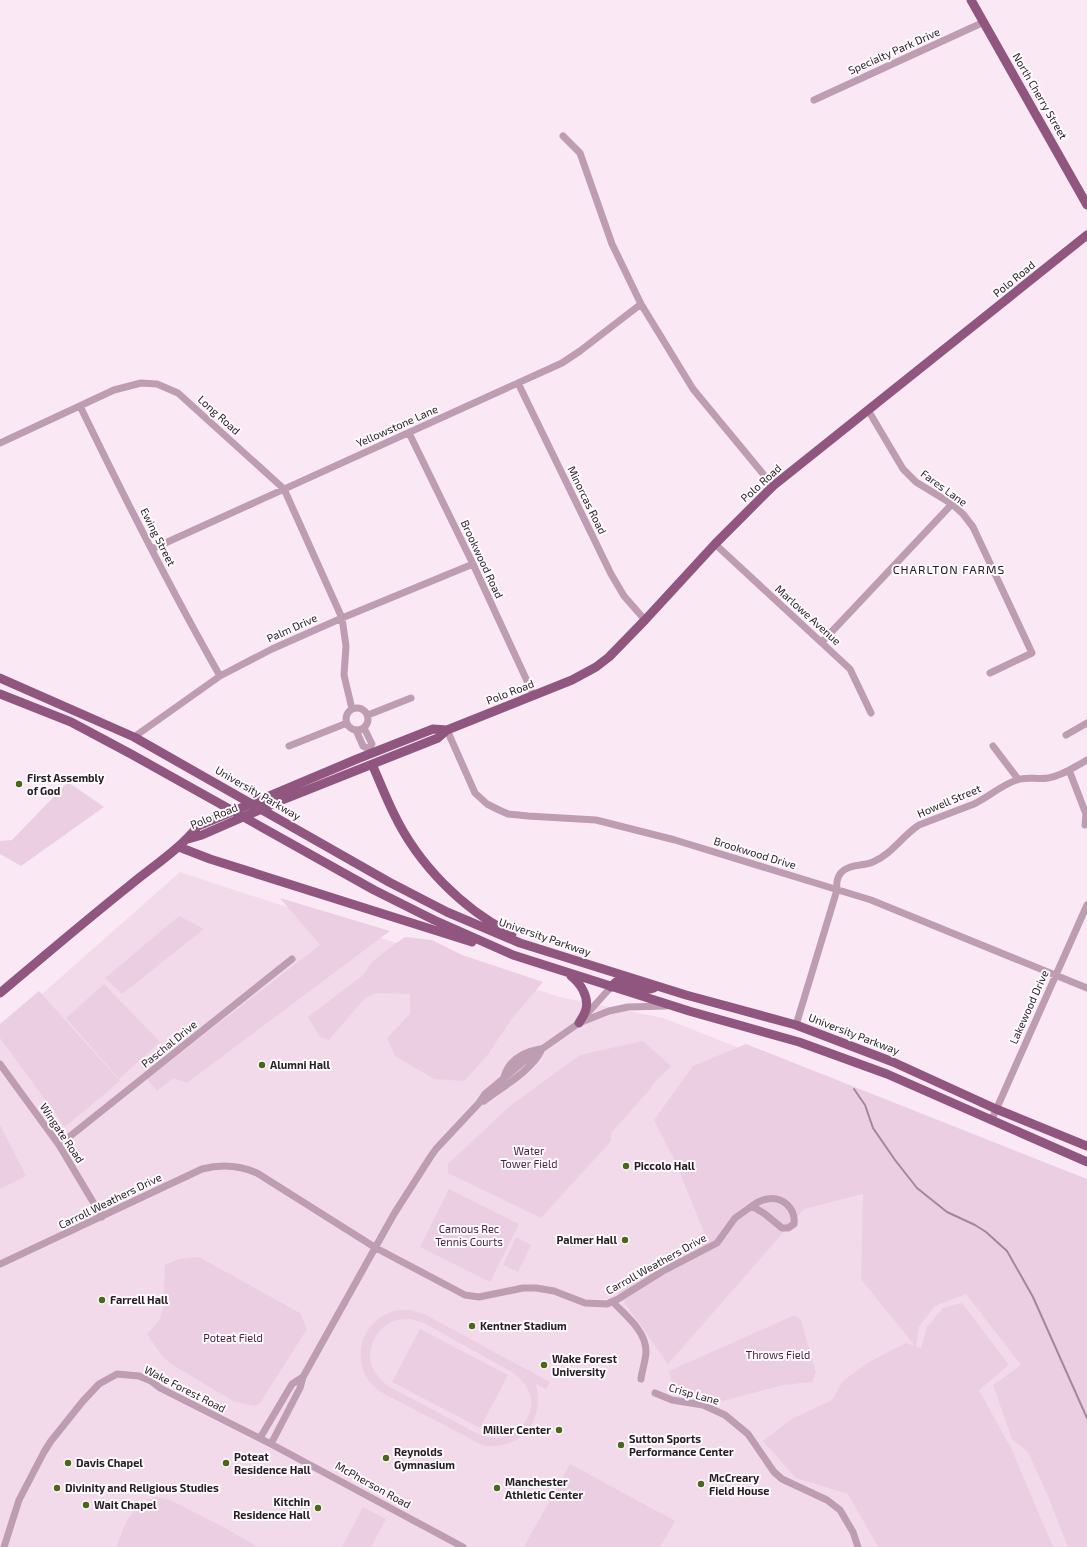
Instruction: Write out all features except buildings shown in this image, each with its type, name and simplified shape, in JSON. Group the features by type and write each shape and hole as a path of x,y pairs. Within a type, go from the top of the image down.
{"main road":[{"name":"North Cherry Street","path":"971,0 1087,205"},
{"name":"Polo Road","path":"0,993 129,885 188,839 198,826 372,764 438,738 447,730 572,680 609,657 715,544 773,486 1087,236"},
{"name":"University Parkway","path":"0,678 134,737 389,882 454,915 520,943 551,953 686,995 796,1025 893,1062 996,1108 1087,1146"},
{"path":"0,694 71,722 132,754 374,890 434,920 513,955"},
{"name":"Polo Road","path":"188,839 202,835 217,828 357,759 370,751 433,729 447,730"},
{"path":"357,759 372,764 403,832 424,861 443,883 460,899 491,923 551,953"},
{"path":"178,847 210,859 569,974 672,1006 799,1042 888,1074 1087,1162"},
{"path":"569,974 576,979 582,987 587,1005 586,1011 579,1022"},
{"path":"611,987 616,982 649,990 658,986"}],"street":[{"name":"Specialty Park Drive","path":"814,100 984,22"},
{"path":"563,136 580,153 612,244 641,304 693,389 773,486"},
{"name":"Yellowstone Lane","path":"152,549 562,363 641,304"},
{"name":"Long Road","path":"0,443 114,390 141,383 157,384 178,393 284,489 342,618 346,646 344,675 352,709"},
{"name":"Minorcas Road","path":"518,383 611,574 624,596 645,620"},
{"name":"Ewing Street","path":"80,406 191,626 220,676"},
{"name":"Fares Lane","path":"868,410 903,469 916,482 952,504 963,514 973,527 1032,653 990,673"},
{"name":"Brookwood Road","path":"409,433 473,564 534,696"},
{"path":"822,642 952,504"},
{"name":"Marlowe Avenue","path":"715,544 850,669 871,713"},
{"name":"Palm Drive","path":"134,737 220,676 272,649 342,618 473,564"},
{"path":"368,715 411,698"},
{"path":"361,708 368,715 368,724 361,730 349,728 346,723 347,714 352,709 361,708"},
{"path":"289,746 346,723"},
{"path":"1066,735 1087,724"},
{"path":"356,730 363,746 370,751 372,744 364,728"},
{"name":"Brookwood Drive","path":"447,730 475,793 487,804 508,814 596,820 675,840 871,900 1087,988"},
{"path":"993,746 1018,779"},
{"name":"Howell Street","path":"796,1025 837,890 837,880 845,870 873,862 895,847 919,825 974,804 1007,784 1018,779 1031,777 1048,778 1057,776 1087,760"},
{"path":"1069,770 1086,814 1085,825"},
{"name":"Lakewood Drive","path":"992,1119 1087,905"},
{"name":"Paschal Drive","path":"59,1145 292,959"},
{"path":"271,1444 300,1388 303,1377 394,1214 436,1149 479,1103 485,1094 542,1048 579,1022 611,987"},
{"path":"579,1022 608,1011 628,1007 672,1006"},
{"path":"479,1103 527,1068 536,1059 542,1048"},
{"name":"Wingate Road","path":"0,1064 59,1145 102,1217"},
{"name":"Carroll Weathers Drive","path":"0,1264 202,1169 232,1166 257,1173 376,1248 469,1296 485,1296 530,1288 547,1290 577,1301 591,1304 607,1304 613,1302 663,1271 717,1243 735,1218 752,1206 767,1199 782,1201 788,1205 792,1211 794,1224 788,1228 782,1228 765,1214 752,1206"},
{"path":"613,1302 636,1326 644,1342 646,1350 641,1379"},
{"name":"Wake Forest Road","path":"4,1547 19,1500 51,1441 83,1401 99,1384 117,1374 139,1376 151,1381 160,1388 271,1444"},
{"path":"260,1438 292,1384 303,1377"},
{"name":"Crisp Lane","path":"655,1393 672,1400 704,1405 725,1414 748,1434 774,1472 782,1479 827,1500 840,1510 853,1532 858,1547"},
{"name":"McPherson Road","path":"271,1444 463,1547"}],"shaded area":[{"name":"Wake Forest University","path":"180,872 560,997 663,1018 1080,1181 1087,1547 0,1547 0,1031"}],"green space":[{"path":"68,782 104,807 21,866 0,854 0,841 12,840"},
{"path":"280,898 390,931 187,1083 173,1078 157,1091 147,1079 320,945"},
{"path":"179,916 204,929 122,994 105,978"},
{"path":"405,937 432,940 462,955 543,982 511,1020 486,1057 464,1081 434,1079 395,1056 387,1038 410,1014 410,994 376,993 365,998 329,1040 320,1037 308,1017 362,976 372,962"},
{"path":"104,984 160,1042 119,1079 66,1018"},
{"path":"39,991 120,1081 65,1127 0,1038 0,1024"},
{"name":"Water Tower Field","path":"643,1041 671,1066 652,1085 652,1087 611,1133 611,1141 541,1218 448,1173 448,1164 510,1106 580,1055"},
{"path":"746,1044 1087,1179 1087,1547 1068,1547 1048,1496 1028,1452 1012,1439 993,1385 1021,1365 966,1294 935,1306 919,1326 916,1347 921,1348 927,1327 943,1308 962,1303 1009,1365 979,1390 1011,1448 1053,1547 878,1547 848,1494 796,1478 763,1441 792,1419 832,1400 843,1381 869,1362 906,1343 915,1346 861,1279 863,1194 804,1209 668,1364 614,1288 704,1232 675,1161 654,1120 693,1066"},
{"path":"0,1125 26,1176 0,1189"},
{"name":"Camous Rec Tennis Courts","path":"449,1189 519,1224 490,1282 420,1247"},
{"path":"516,1237 531,1245 518,1272 503,1265"},
{"name":"Poteat Field","path":"199,1257 300,1313 307,1329 260,1403 254,1406 233,1401 171,1364 162,1356 147,1334 159,1321 163,1309 165,1265 179,1259"},
{"path":"410,1310 426,1315 550,1382 546,1389 536,1384 538,1397 537,1410 534,1421 528,1430 510,1443 498,1446 484,1446 383,1393 372,1385 364,1371 361,1361 363,1341 367,1332 381,1317 393,1311","holes":["410,1319 424,1323 512,1372 524,1383 531,1396 531,1407 526,1420 518,1430 501,1438 483,1436 388,1386 380,1379 372,1367 370,1357 373,1343 380,1330 391,1322 400,1320"]},
{"name":"Throws Field","path":"795,1315 801,1320 816,1373 812,1382 783,1385 715,1403 684,1396 673,1387 669,1371"},
{"path":"420,1329 508,1375 480,1428 392,1382"},
{"path":"570,1464 675,1521 660,1547 524,1547"},
{"path":"155,1497 168,1499 225,1528 258,1547 117,1547 130,1516 140,1506"},
{"path":"363,1507 386,1519 371,1547 342,1547"}],"waterway":[{"path":"854,1089 865,1105 873,1128 917,1188 947,1212 975,1225 986,1232 1007,1251 1033,1297 1087,1418"}],"place":[{"name":"First Assembly of God","path":"19,784"},
{"name":"Alumni Hall","path":"262,1065"},
{"name":"Piccolo Hall","path":"626,1166"},
{"name":"Palmer Hall","path":"625,1240"},
{"name":"Farrell Hall","path":"102,1300"},
{"name":"Kentner Stadium","path":"472,1326"},
{"name":"Wake Forest University","path":"544,1365"},
{"name":"Miller Center","path":"559,1430"},
{"name":"Sutton Sports Performance Center","path":"621,1445"},
{"name":"Reynolds Gymnasium","path":"386,1458"},
{"name":"Davis Chapel","path":"68,1463"},
{"name":"Poteat Residence Hall","path":"226,1463"},
{"name":"McCreary Field House","path":"701,1484"},
{"name":"Divinity and Religious Studies","path":"57,1488"},
{"name":"Manchester Athletic Center","path":"497,1488"},
{"name":"Wait Chapel","path":"86,1505"},
{"name":"Kitchin Residence Hall","path":"318,1508"}],"district":[{"name":"CHARLTON FARMS","path":"949,570"}]}
